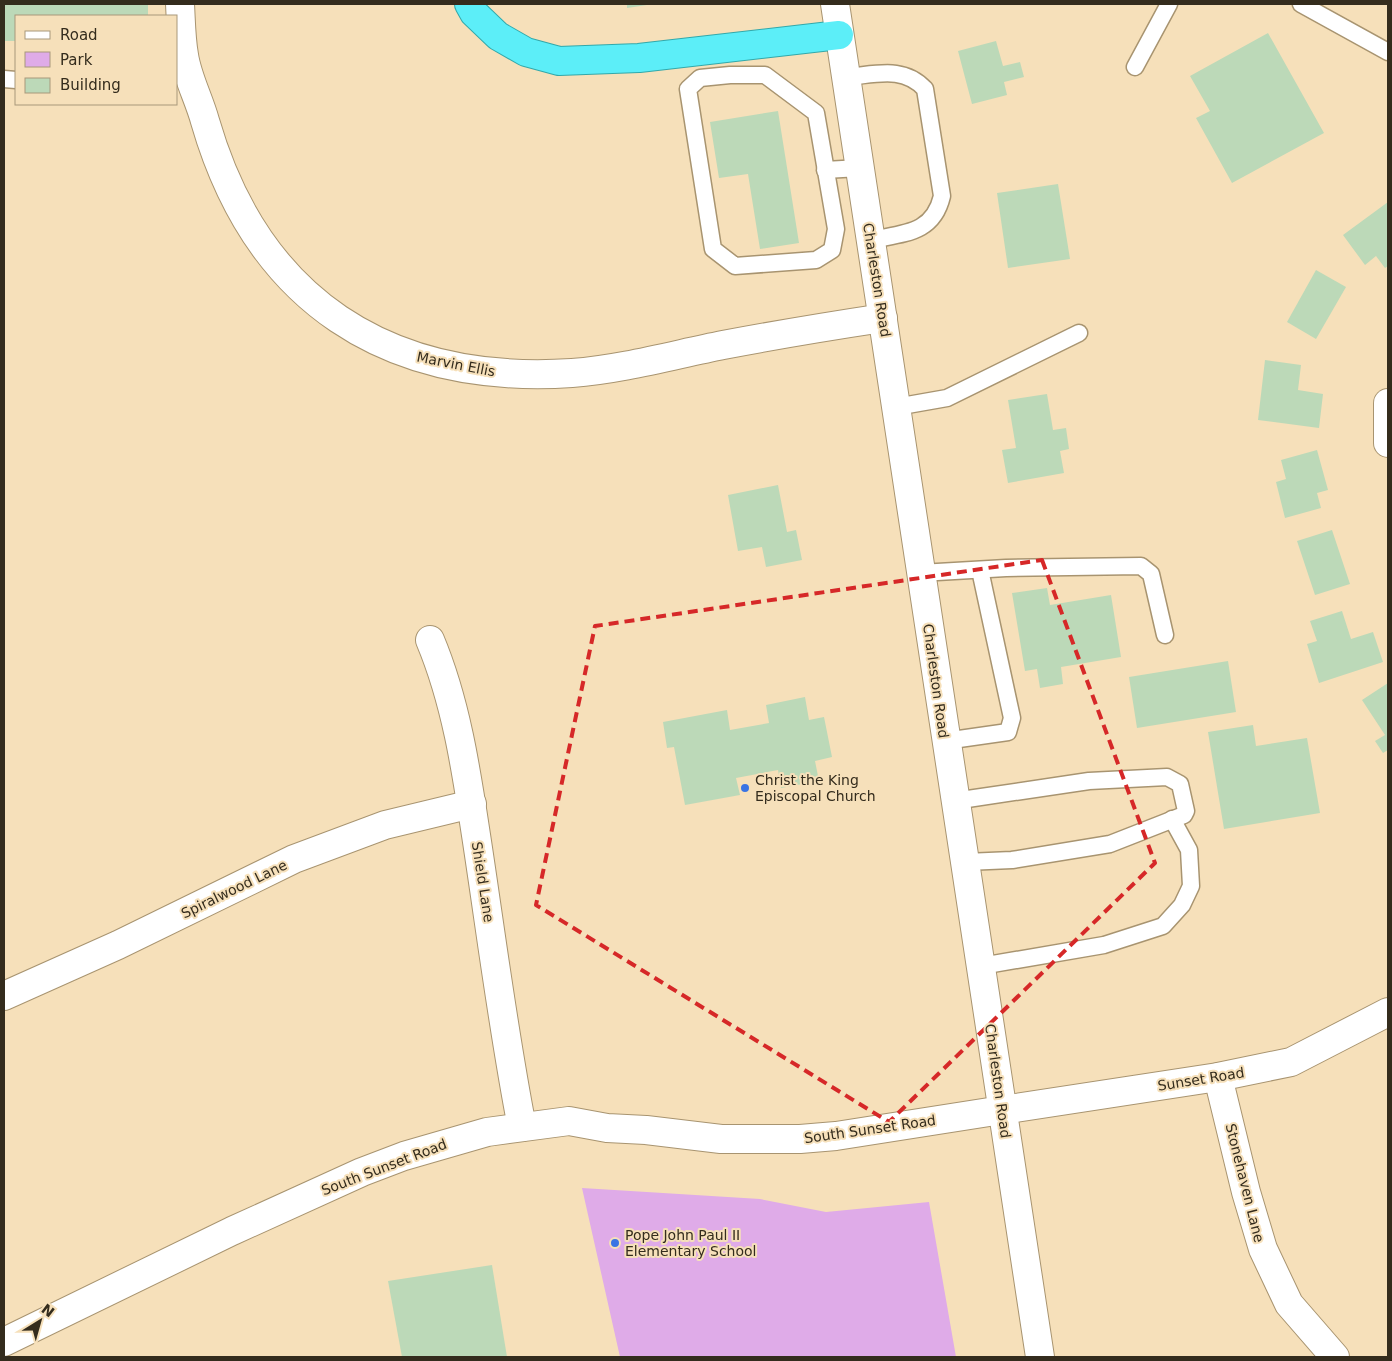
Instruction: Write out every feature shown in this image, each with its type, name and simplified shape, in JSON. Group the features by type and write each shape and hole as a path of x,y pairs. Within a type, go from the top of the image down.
{"highway":[{"path":"469,4 474,13 498,36 526,52 559,61 639,58 839,35"}],"street":[{"name":"Marvin Ellis","path":"180,4 186,94 237,205 270,256 293,283 350,326 384,344 420,359 496,374 574,372 883,318"},
{"name":"Charleston Road","path":"835,4 954,801 966,862 1040,1357"},
{"path":"1388,403 1388,443"},
{"name":"Shield Lane","path":"430,640 452,707 472,804 500,1000 522,1127"},
{"name":"Spiralwood Lane","path":"4,996 118,945 294,859 385,825 472,804"},
{"name":"Sunset Road","path":"1002,1110 1218,1077 1291,1062 1388,1012"},
{"name":"Stonehaven Lane","path":"1218,1077 1246,1192 1263,1249 1289,1304 1335,1357"},
{"name":"South Sunset Road","path":"4,1342 232,1231 362,1172 446,1143 488,1132 569,1121 606,1128 646,1130 721,1139 800,1139 836,1136 1002,1110"}],"lane":[{"path":"1135,67 1169,4"},
{"path":"1301,4 1388,52"},
{"path":"845,77 899,73 915,78 925,89 942,196 939,210 929,223 915,230 871,240"},
{"path":"765,75 816,112 825,170 836,229 832,250 816,260 736,266 713,249 688,89 700,78 765,75"},
{"path":"825,170 860,168"},
{"path":"896,407 947,398 1079,333"},
{"path":"920,572 1015,567 1141,566 1150,574 1164,635"},
{"path":"945,741 1008,732 1012,718 980,570"},
{"path":"954,801 1089,781 1167,776 1180,784 1186,811 1184,815 1110,844 1012,860 966,862"},
{"path":"981,966 1104,945 1163,926 1182,905 1191,886 1189,850 1172,819"}],"highlighted area":[{"path":"1042,560 1155,863 889,1122 536,905 595,626"}],"green space":[{"path":"582,1188 760,1199 826,1212 929,1202 956,1357 620,1357"}],"building":[{"path":"4,4 148,4 148,15 15,15 15,41 4,41"},
{"path":"627,4 647,4 647,5 627,8"},
{"path":"1268,33 1324,133 1232,183 1196,118 1210,111 1190,76"},
{"path":"996,41 1003,66 1020,62 1024,77 1004,82 1007,95 972,104 958,51"},
{"path":"778,111 799,243 760,249 748,174 719,178 710,122"},
{"path":"1058,184 1070,259 1008,268 997,193"},
{"path":"1388,202 1388,266 1385,268 1376,256 1365,265 1343,235"},
{"path":"1316,270 1346,287 1316,339 1287,322"},
{"path":"1265,360 1301,365 1298,390 1323,394 1319,428 1258,420"},
{"path":"1047,394 1053,430 1066,428 1069,449 1060,451 1064,473 1008,483 1002,450 1016,448 1008,400"},
{"path":"1317,450 1328,490 1317,493 1321,508 1285,518 1276,482 1286,479 1281,460"},
{"path":"778,485 787,532 796,530 802,560 766,567 762,547 738,551 728,495"},
{"path":"1332,530 1350,584 1315,595 1297,541"},
{"path":"1047,588 1050,605 1111,595 1121,657 1061,667 1063,684 1040,688 1037,669 1025,671 1012,593"},
{"path":"1342,611 1351,639 1373,632 1383,662 1319,683 1307,644 1317,641 1310,621"},
{"path":"1228,661 1236,712 1137,728 1129,677"},
{"path":"1388,683 1388,750 1383,753 1375,741 1385,735 1362,700"},
{"path":"805,697 809,720 824,717 832,757 815,761 819,781 781,788 778,770 736,778 740,795 685,805 674,747 667,748 663,722 727,710 730,730 769,723 766,705"},
{"path":"1253,725 1256,746 1307,738 1320,813 1224,829 1208,732"},
{"path":"492,1265 507,1357 402,1357 388,1281"}],"place":[{"name":"Christ the King Episcopal Church","path":"745,788"},
{"name":"Pope John Paul II Elementary School","path":"615,1243"}]}
